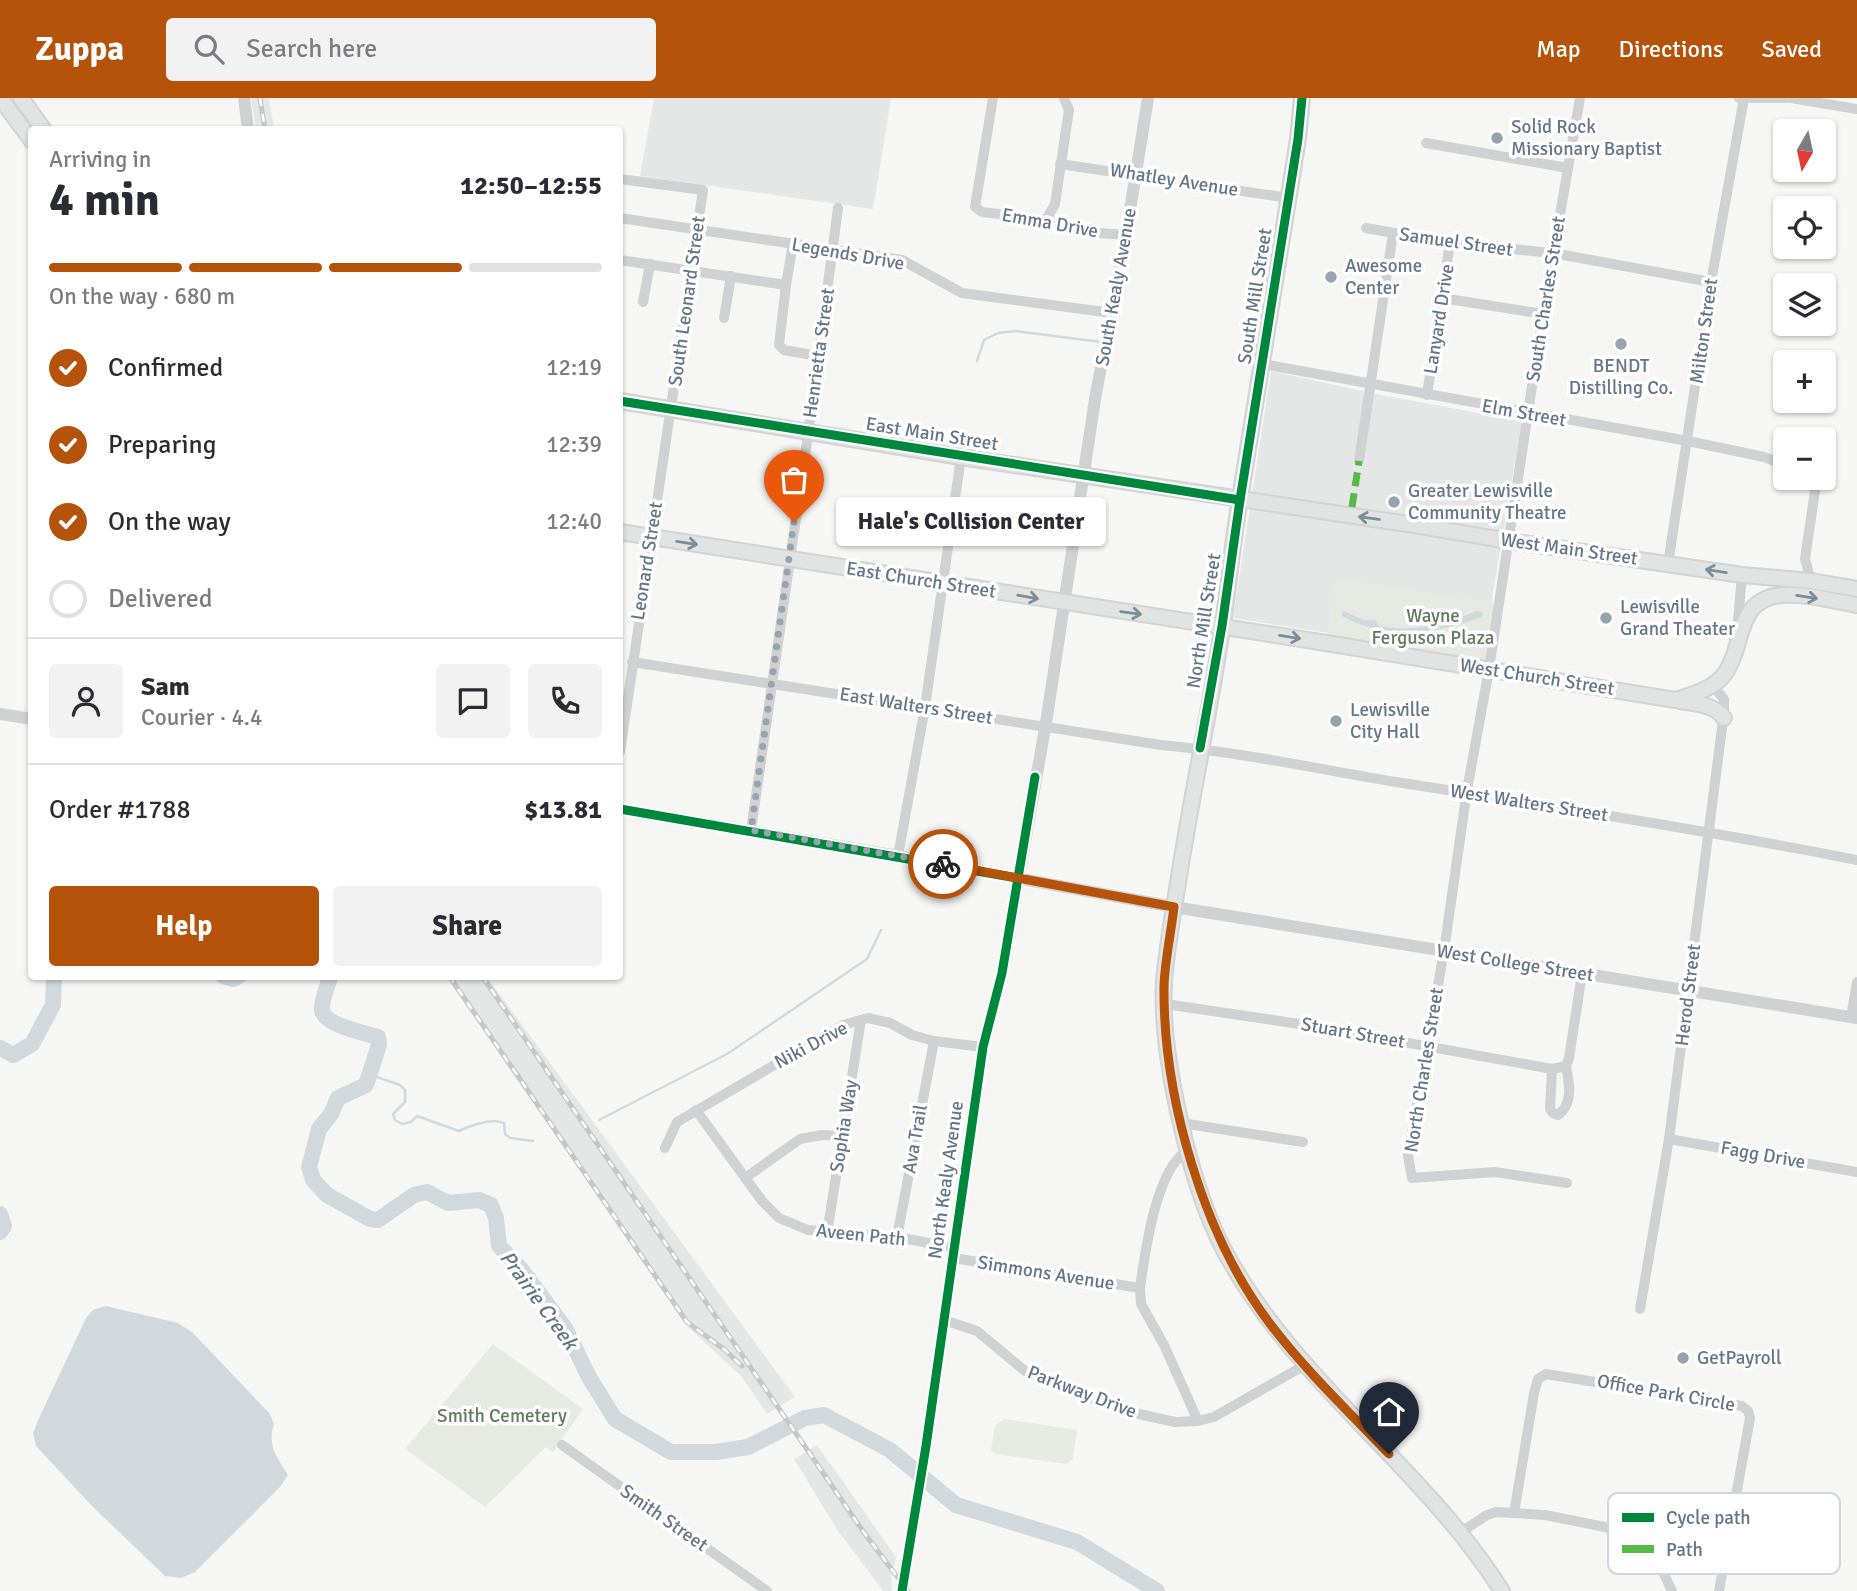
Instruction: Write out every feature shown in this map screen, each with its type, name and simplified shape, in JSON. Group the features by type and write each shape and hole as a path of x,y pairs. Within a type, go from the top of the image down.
{"main road":[{"path":"0,98 28,136"},
{"path":"21,98 41,126"},
{"name":"South Mill Street","path":"1240,500 1303,98"},
{"name":"East Main Street","path":"623,402 1240,500"},
{"name":"West Main Street","path":"1240,500 1742,575 1811,581 1857,589"},
{"name":"North Mill Street","path":"1240,500 1164,983 1169,1056 1181,1123 1200,1191 1222,1246 1270,1324 1461,1532 1503,1591"},
{"name":"East Church Street","path":"623,532 1222,626"},
{"path":"1675,700 1712,685 1726,673 1744,622 1759,602 1781,595 1796,595 1857,605"},
{"name":"West Church Street","path":"1222,626 1675,700 1711,708 1720,712 1724,718"}],"street":[{"path":"244,98 248,126"},
{"name":"Emma Drive","path":"993,98 975,207 982,212 1046,220 1052,225 1072,229 1126,235"},
{"path":"1046,220 1055,204 1069,110 1064,98"},
{"name":"South Kealy Avenue","path":"1083,475 1148,98"},
{"name":"South Charles Street","path":"1509,541 1553,253 1580,98"},
{"path":"1742,98 1789,98 1857,109"},
{"name":"Milton Street","path":"1668,564 1742,98"},
{"path":"1426,143 1568,168"},
{"name":"Whatley Avenue","path":"1060,164 1289,198"},
{"name":"South Leonard Street","path":"623,179 703,190 671,411"},
{"name":"Henrietta Street","path":"751,830 838,208"},
{"name":"Legends Drive","path":"623,218 902,260 962,293 1112,313"},
{"name":"Samuel Street","path":"1366,229 1450,243 1553,253 1711,282"},
{"path":"1359,461 1394,233"},
{"path":"793,243 779,345 784,350 818,356"},
{"name":"Lanyard Drive","path":"1427,395 1450,243"},
{"path":"623,260 786,285"},
{"path":"643,302 650,264"},
{"path":"724,318 730,276"},
{"path":"1442,298 1544,314"},
{"name":"Elm Street","path":"1262,364 1688,441 1773,460"},
{"name":"Leonard Street","path":"623,730 671,411"},
{"path":"898,856 925,707 961,457"},
{"name":"North Kealy Avenue","path":"902,1591 926,1447 983,1047 1002,972 1083,475"},
{"path":"1811,581 1805,559 1815,490"},
{"name":"North Charles Street","path":"1509,541 1444,951 1408,1156 1412,1178 1495,1172 1567,1183"},
{"path":"1736,647 1742,575"},
{"name":"East Walters Street","path":"632,662 1161,745 1200,748"},
{"name":"Herod Street","path":"1640,1309 1669,1139 1724,718 1724,699 1712,685"},
{"path":"0,714 28,718"},
{"name":"West Walters Street","path":"1200,748 1708,831 1857,860"},
{"name":"West College Street","path":"623,809 898,856 1174,907 1854,1018"},
{"path":"1552,1069 1550,1109 1558,1115 1563,1111 1570,1089 1566,1066 1582,974"},
{"path":"1854,1018 1857,982"},
{"name":"Stuart Street","path":"1165,1004 1307,1025 1552,1069 1566,1066"},
{"name":"Niki Drive","path":"664,1148 677,1122 843,1025 868,1018 933,1041 983,1047"},
{"name":"Sophia Way","path":"827,1233 861,1020"},
{"name":"Ava Trail","path":"897,1237 933,1041"},
{"name":"Aveen Path","path":"696,1110 762,1201 779,1218 808,1230 897,1237 953,1253"},
{"path":"1181,1123 1303,1142"},
{"path":"745,1178 800,1139 822,1135 842,1136"},
{"name":"Fagg Drive","path":"1669,1139 1857,1172"},
{"path":"1188,1150 1178,1155 1164,1178 1140,1288 1141,1304 1164,1345 1198,1421"},
{"name":"Simmons Avenue","path":"953,1253 1140,1288"},
{"name":"Parkway Drive","path":"944,1320 977,1331 1025,1371 1122,1410 1175,1422 1198,1421 1214,1416 1305,1365"},
{"name":"Office Park Circle","path":"1514,1513 1534,1393 1538,1379 1546,1374 1742,1406 1748,1411 1750,1419 1737,1493"},
{"name":"Smith Street","path":"562,1445 766,1591"},
{"path":"1461,1532 1496,1512 1545,1515 1608,1528"},
{"path":"1664,1574 1672,1591"}],"shaded area":[{"path":"251,98 269,98 274,126 256,126"},
{"path":"654,98 891,98 873,209 640,176"},
{"path":"1271,371 1522,421 1482,657 1233,618"},
{"path":"1342,610 1363,620 1375,620 1379,626 1392,628 1429,626 1477,611 1483,612 1482,617 1447,628 1394,632 1359,624 1342,616"},
{"path":"449,980 489,980 795,1397 767,1414 742,1377 686,1325"},
{"path":"106,1306 178,1323 193,1333 270,1414 274,1424 272,1445 288,1475 280,1487 195,1572 181,1578 165,1576 92,1506 36,1446 33,1433 86,1318 93,1310"},
{"path":"817,1445 896,1557 891,1577 892,1591 883,1591 838,1531 794,1459"}],"green space":[{"name":"Wayne Ferguson Plaza","path":"1334,583 1369,583 1499,603 1489,669 1326,643"},
{"name":"Smith Cemetery","path":"493,1344 583,1409 553,1452 546,1447 485,1507 405,1449"},
{"path":"1004,1419 1077,1430 1073,1459 1066,1464 996,1454 991,1450 995,1426"}],"waterway":[{"path":"977,361 984,340 998,333 1015,331 1101,342"},
{"path":"599,1120 727,1054 867,959 881,930"},
{"name":"Prairie Creek","path":"0,1048 13,1055 32,1044 53,1005 54,980"},
{"name":"Prairie Creek","path":"329,980 323,1002 324,1015 346,1028 378,1037 379,1045 366,1085 338,1098 331,1114 319,1129 309,1167 313,1180 327,1195 370,1219 378,1220 414,1195 427,1192 448,1203 479,1200 491,1205 496,1218 499,1246 521,1269 565,1328 589,1377 615,1419 671,1452 716,1452 748,1447 805,1418 824,1415 890,1450 956,1505 1077,1542 1157,1591"},
{"path":"371,1075 400,1085 405,1090 405,1102 393,1114 395,1120 402,1124 411,1122 417,1116 459,1131 493,1121 504,1123 505,1134 510,1138 533,1141"},
{"name":"Prairie Creek","path":"0,1214 4,1226 0,1232"}],"railway":[{"path":"260,98 264,126"},
{"path":"452,980 687,1322 742,1366"},
{"path":"485,980 865,1534 908,1591"}],"marked path":[{"path":"1352,507 1359,461"}],"cycle path":[{"path":"1200,748 1222,626 1298,139 1302,98"},
{"path":"623,401 1240,500"},
{"path":"902,1591 926,1446 983,1047 1002,973 1035,777"},
{"path":"623,810 1017,878"}],"way so far":[{"path":"794,522 751,830 943,864"}],"place":[{"name":"Solid Rock Missionary Baptist","path":"1497,138"},
{"name":"Awesome Center","path":"1331,277"},
{"name":"BENDT Distilling Co.","path":"1621,344"},
{"name":"Greater Lewisville Community Theatre","path":"1394,502"},
{"name":"Hale's Collision Center","path":"794,522"},
{"name":"Lewisville Grand Theater","path":"1606,618"},
{"name":"Lewisville City Hall","path":"1336,721"},
{"name":"GetPayroll","path":"1683,1358"}],"route":[{"path":"943,864 1174,907 1164,983 1169,1056 1181,1123 1210,1218 1222,1246 1270,1324 1389,1454"}]}
